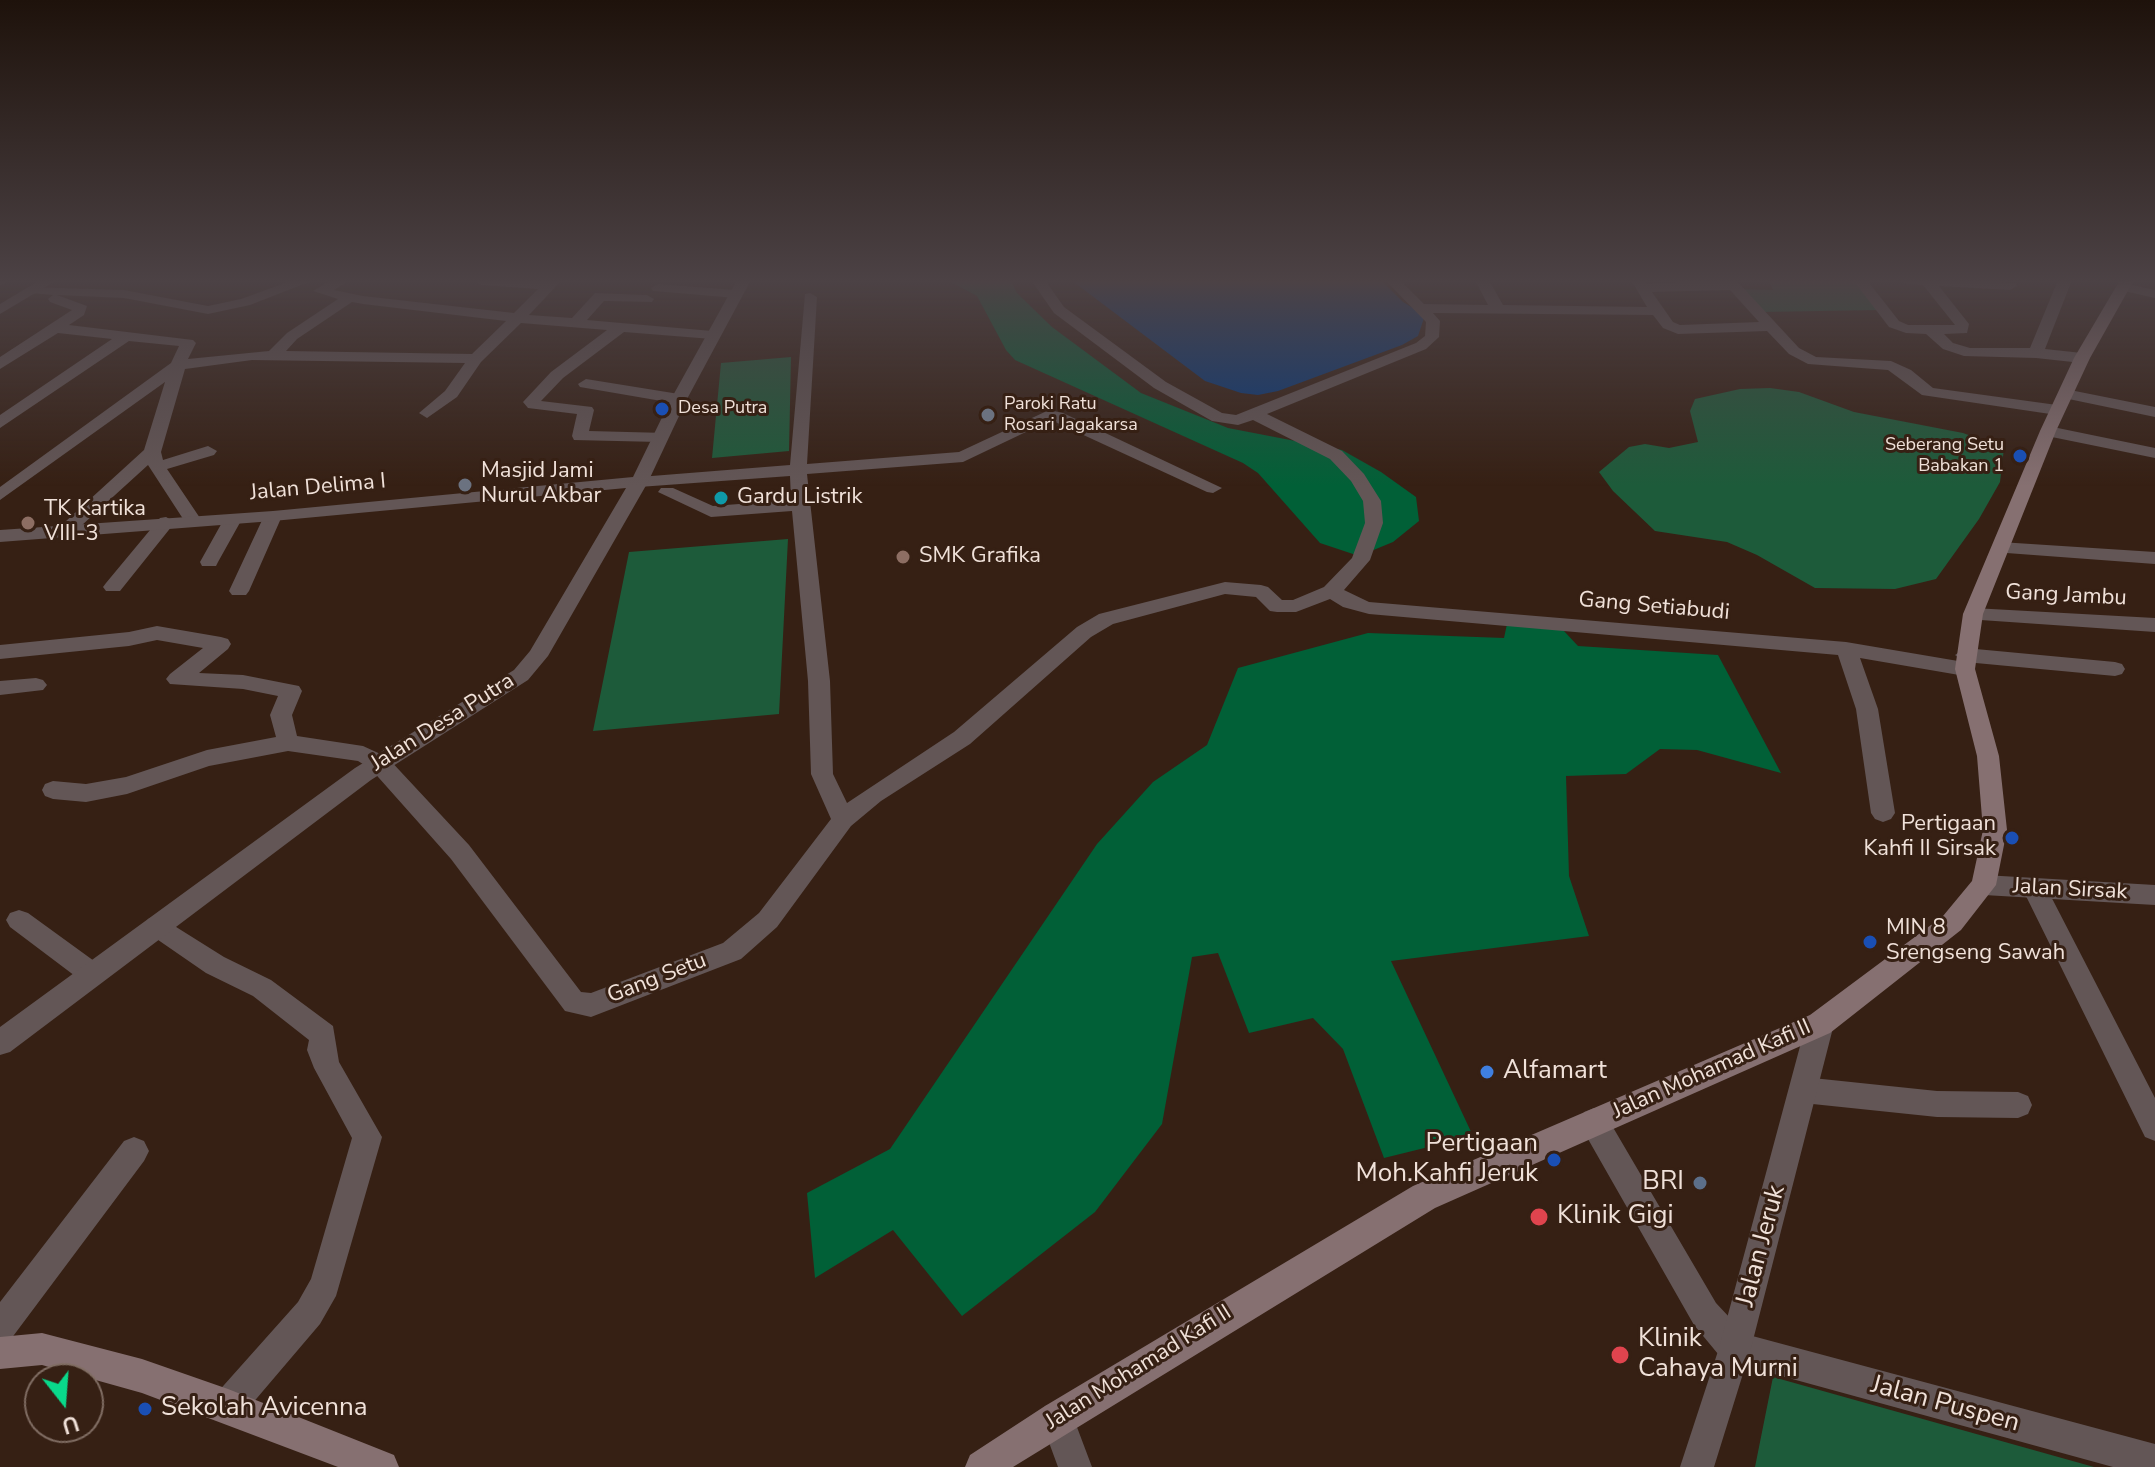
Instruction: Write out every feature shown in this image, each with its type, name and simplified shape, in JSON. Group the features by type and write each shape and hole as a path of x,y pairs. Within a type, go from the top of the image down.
{"main road":[{"name":"Jalan Mohamad Kafi II","path":"982,1467 1057,1418 1424,1197 1820,1024 1952,923 1984,885 1995,830 1988,756 1965,662 1973,614 2048,431 2049,409 2065,394 2084,348"},
{"path":"0,1353 42,1349 142,1376 228,1406 382,1467"}],"street":[{"path":"0,364 24,348"},
{"path":"0,423 108,348"},
{"path":"186,348 178,365 155,459 193,521"},
{"path":"273,355 280,348"},
{"path":"427,413 451,394 487,348"},
{"path":"592,348 557,375 531,402 534,405 586,410 580,436 660,437"},
{"name":"Jalan Desa Putra","path":"0,1043 371,768 463,714 521,675 538,656 639,482 705,348"},
{"path":"806,348 798,471 800,505 819,681 822,774 843,820"},
{"path":"1111,348 1160,385 1220,418 1242,420 1415,348"},
{"path":"1792,348 1813,361 1891,366 1928,392 2049,409"},
{"path":"1955,348 1969,353 2041,353 2078,357"},
{"path":"2041,353 2042,348"},
{"path":"0,495 178,365 273,355 476,359"},
{"path":"586,384 679,399"},
{"path":"2065,394 2155,412"},
{"name":"Jalan Delima I","path":"0,536 963,457 1049,415 1213,488"},
{"path":"1257,415 1336,455 1358,478 1372,501 1374,523 1361,560 1335,594"},
{"path":"2048,431 2155,453"},
{"path":"63,532 155,459 208,451"},
{"path":"667,492 711,512 800,505"},
{"path":"239,591 273,516"},
{"path":"209,562 233,519"},
{"path":"113,587 166,522"},
{"path":"2000,548 2155,558"},
{"name":"Gang Setu","path":"371,768 460,852 574,1003 591,1005 732,951 768,920 843,820 873,795 962,738 1084,632 1106,619 1225,588 1261,591 1277,606 1284,608 1335,594"},
{"name":"Gang Setiabudi","path":"1335,594 1369,608 1965,662 2115,669"},
{"name":"Gang Jambu","path":"1973,614 2155,625"},
{"path":"0,652 129,639 157,633 221,644 177,679 219,684 243,682 291,691 281,715 288,743"},
{"path":"1846,649 1867,709 1883,813"},
{"path":"0,688 36,685"},
{"path":"53,790 86,793 207,758 288,743 363,754 371,768"},
{"name":"Jalan Sirsak","path":"1984,885 2155,895"},
{"path":"2034,888 2155,1127"},
{"path":"19,920 92,974"},
{"path":"157,926 215,965 262,988 323,1035 321,1050 328,1068 367,1137 325,1285 309,1313 228,1406"},
{"name":"Jalan Jeruk","path":"1697,1467 1735,1348 1820,1024"},
{"path":"1803,1090 1937,1104 2018,1105"},
{"path":"1594,1122 1705,1314 1735,1348"},
{"path":"0,1328 134,1151"},
{"name":"Jalan Puspen","path":"1735,1348 2155,1461"},
{"path":"1057,1418 1075,1467"}],"green space":[{"path":"1081,348 1141,393 1228,428 1342,450 1416,497 1419,521 1393,542 1359,556 1320,543 1258,473 1243,463 1015,360 1006,350"},
{"path":"791,357 789,451 712,458 721,363"},
{"path":"1770,388 1799,392 1854,412 1963,433 2004,448 2000,482 1979,519 1936,579 1895,589 1815,588 1727,542 1655,531 1613,491 1599,472 1629,447 1645,444 1669,448 1698,442 1690,411 1695,399 1740,389"},
{"path":"788,539 779,714 593,731 629,552"},
{"path":"1507,624 1563,630 1578,646 1718,655 1781,773 1697,750 1660,749 1626,774 1566,776 1569,876 1589,936 1391,961 1473,1136 1384,1158 1343,1049 1313,1018 1249,1033 1218,953 1192,957 1162,1124 1095,1212 962,1316 893,1230 815,1278 807,1193 890,1149 1097,844 1153,782 1207,745 1238,668 1368,633 1504,638"},
{"path":"1773,1377 2094,1467 1755,1467"}],"water":[{"path":"1162,348 1393,348 1278,391 1258,395 1241,393 1205,381"}],"place":[{"name":"Desa Putra","path":"662,409"},
{"name":"Paroki Ratu Rosari Jagakarsa","path":"988,415"},
{"name":"Seberang Setu Babakan 1","path":"2020,456"},
{"name":"Masjid Jami Nurul Akbar","path":"465,485"},
{"name":"Gardu Listrik","path":"721,498"},
{"name":"TK Kartika VIII-3","path":"28,523"},
{"name":"SMK Grafika","path":"903,557"},
{"name":"Pertigaan Kahfi II Sirsak","path":"2012,838"},
{"name":"MIN 8 Srengseng Sawah","path":"1870,942"},
{"name":"Alfamart","path":"1487,1072"},
{"name":"Pertigaan Moh.Kahfi Jeruk","path":"1554,1160"},
{"name":"BRI","path":"1700,1183"},
{"name":"Klinik Gigi","path":"1539,1217"},
{"name":"Klinik Cahaya Murni","path":"1620,1355"},
{"name":"Sekolah Avicenna","path":"145,1409"}]}
